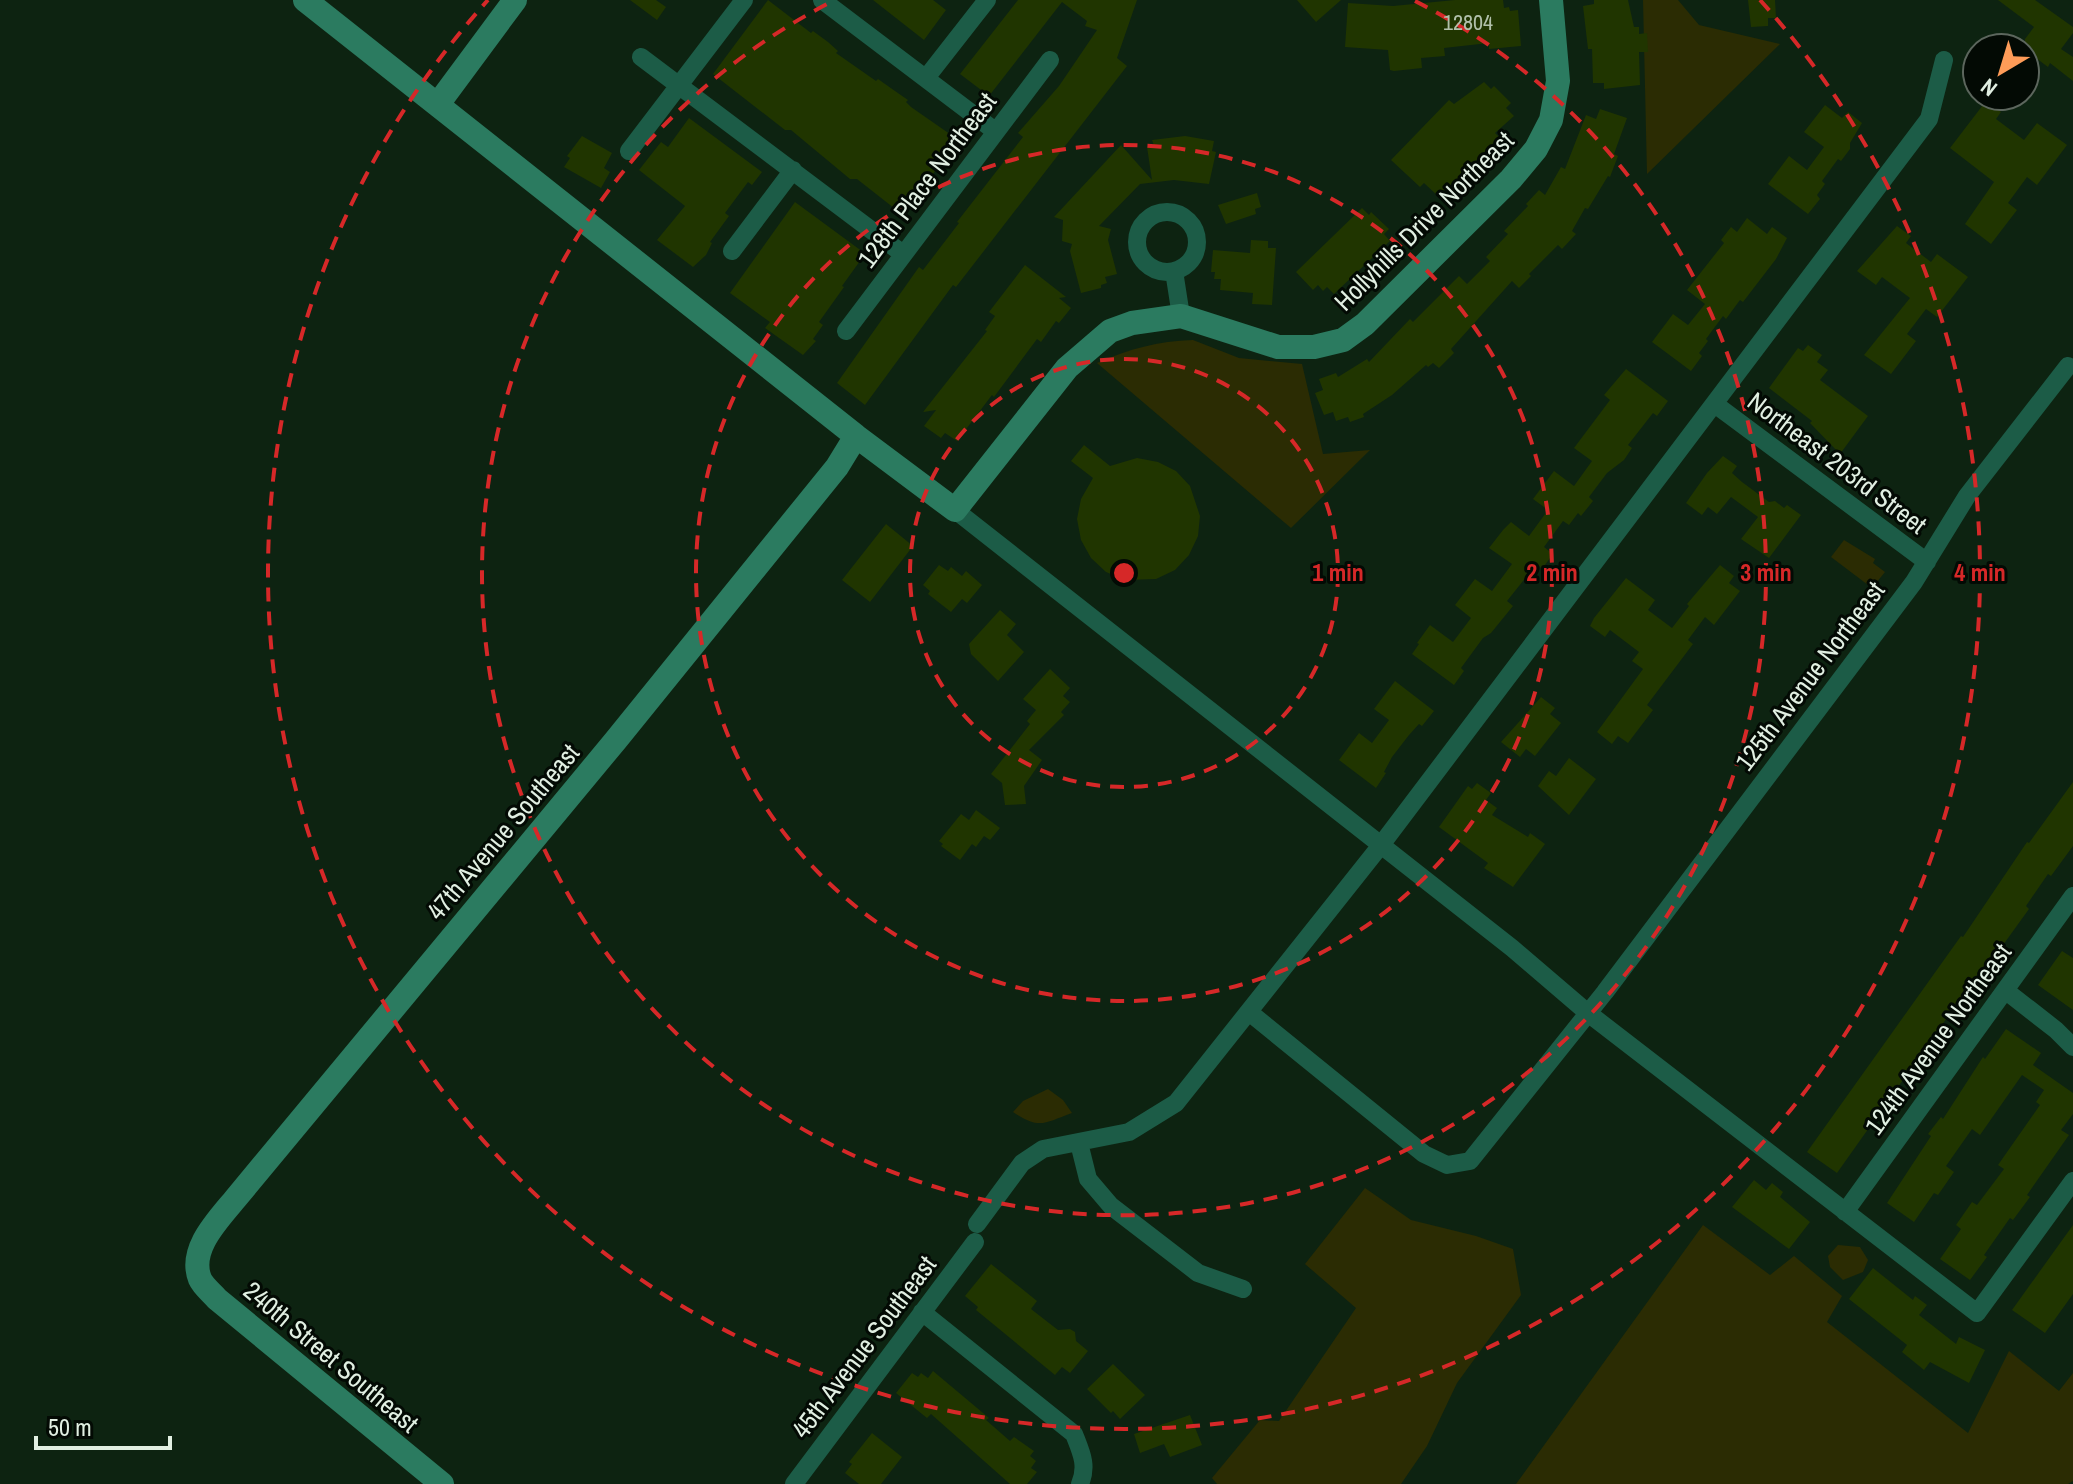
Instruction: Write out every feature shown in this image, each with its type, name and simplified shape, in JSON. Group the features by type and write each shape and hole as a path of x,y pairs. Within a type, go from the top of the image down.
{"street":[{"path":"305,0 856,436 955,510 1512,948 1588,1013 1977,1313 2073,1181"},
{"path":"438,104 515,0"},
{"path":"629,151 744,0"},
{"path":"822,0 995,131"},
{"path":"926,78 987,0"},
{"name":"Hollyhills Drive Northeast","path":"955,510 1067,368 1110,331 1132,323 1181,316 1278,347 1314,347 1343,340 1365,324 1511,179 1536,149 1551,120 1558,81 1551,0"},
{"path":"641,57 903,254"},
{"name":"128th Place Northeast","path":"846,331 1050,60"},
{"name":"45th Avenue Southeast","path":"794,1484 922,1312 1022,1163 1043,1149 1129,1132 1176,1103 1381,845 1929,119 1944,60"},
{"path":"732,251 793,170"},
{"path":"1174,271 1181,316"},
{"name":"125th Avenue Northeast","path":"1249,1012 1424,1154 1447,1165 1470,1161 1588,1013 1927,562 1967,496 2068,366"},
{"name":"Northeast 203rd Street","path":"1716,405 1927,562"},
{"name":"47th Avenue Southeast","path":"197,1264 209,1233 669,675 837,467 856,436"},
{"name":"124th Avenue Northeast","path":"1845,1212 2073,896"},
{"path":"2006,991 2073,1047"},
{"path":"1079,1143 1088,1179 1111,1206 1198,1273 1243,1289"},
{"name":"240th Street Southeast","path":"197,1264 201,1281 217,1299 442,1484"},
{"path":"922,1312 1074,1434 1084,1458 1085,1474 1080,1484"}],"shaded area":[{"path":"1643,0 1678,0 1699,25 1780,44 1647,174"},
{"path":"1193,340 1239,358 1302,364 1323,454 1370,450 1291,528 1097,363 1144,347"},
{"path":"1844,540 1875,559 1873,563 1885,572 1872,588 1831,557"},
{"path":"1048,1089 1063,1100 1072,1113 1036,1123 1013,1112 1023,1101"},
{"path":"1365,1188 1411,1220 1513,1249 1521,1295 1457,1383 1427,1446 1401,1484 1217,1484 1212,1478 1260,1420 1279,1421 1356,1308 1305,1264"},
{"path":"1703,1225 1770,1275 1794,1256 1842,1296 1827,1322 1968,1433 2009,1351 2059,1391 2073,1373 2073,1481 2068,1484 1516,1484"},
{"path":"1838,1245 1860,1247 1868,1260 1863,1272 1843,1280 1830,1267 1828,1256"}],"building":[{"path":"630,0 656,0 666,7 657,20"},
{"path":"768,0 828,42 838,51 836,53 908,100 906,102 911,107 957,139 933,174 929,171 899,212 857,179 850,179 791,130 785,130 713,74"},
{"path":"873,0 933,0 946,10 924,40"},
{"path":"1018,0 1137,0 1117,58 1127,66 956,287 953,285 865,405 837,383 919,267 923,270 1023,137 1018,133 1059,86 1097,30 1085,26 1087,21 1062,2 989,96 960,74"},
{"path":"1297,0 1341,0 1316,22"},
{"path":"1455,0 1503,0 1504,8 1518,10 1521,46 1489,49 1489,43 1444,48 1445,56 1421,58 1422,68 1394,71 1390,70 1388,50 1345,47 1348,3 1393,6"},
{"path":"1594,0 1628,0 1634,27 1639,27 1639,34 1647,33 1648,52 1639,52 1640,85 1604,89 1604,83 1593,83 1592,49 1588,49 1583,6 1594,4"},
{"path":"1748,0 1775,0 1776,18 1768,18 1768,26 1751,27"},
{"path":"1998,0 2035,0 2073,27 2073,33 2061,49 2073,57 2073,81 2050,63 2048,67 2041,62 2041,32 2030,32 2034,27"},
{"path":"1484,82 1491,89 1494,86 1511,103 1506,108 1514,116 1495,133 1499,137 1440,198 1424,183 1420,187 1391,160 1449,100 1454,104"},
{"path":"1825,105 1842,118 1848,112 1862,123 1850,143 1850,149 1841,161 1838,159 1822,181 1825,184 1817,195 1820,199 1808,214 1768,184 1789,156 1807,170 1824,147 1804,132"},
{"path":"1600,109 1627,118 1614,154 1618,156 1610,177 1588,209 1585,208 1572,231 1576,234 1562,249 1558,245 1519,288 1512,281 1451,349 1454,353 1439,368 1433,363 1428,367 1426,365 1392,395 1363,414 1364,417 1350,422 1348,417 1336,421 1333,412 1324,415 1315,393 1323,390 1319,379 1336,373 1338,377 1367,359 1369,362 1410,319 1413,322 1459,276 1467,284 1490,261 1486,257 1508,234 1504,231 1528,206 1526,204 1539,190 1545,195 1561,167 1565,169 1586,115 1596,119"},
{"path":"1978,112 2001,112 1996,119 2024,140 2037,123 2067,145 2037,185 2027,177 2008,203 2017,210 1991,244 1965,224 1994,182 1950,148"},
{"path":"689,118 762,172 752,185 748,182 725,213 729,216 710,242 706,255 693,267 657,240 685,206 639,170 661,142 668,147"},
{"path":"582,136 612,153 604,168 610,172 601,188 564,167 570,158 567,156"},
{"path":"1185,136 1214,141 1212,151 1216,152 1209,184 1174,180 1140,184 1099,226 1111,229 1108,240 1117,274 1105,277 1107,283 1101,288 1081,293 1070,251 1072,244 1062,241 1063,220 1054,217 1121,145 1152,180 1147,147 1154,146 1152,140"},
{"path":"1257,193 1261,207 1255,209 1256,214 1226,224 1218,205"},
{"path":"795,202 863,252 844,287 819,322 823,325 813,339 816,341 803,355 765,328 770,322 730,293"},
{"path":"1362,208 1389,229 1384,234 1390,241 1334,294 1327,287 1323,291 1318,285 1313,290 1296,272"},
{"path":"1747,218 1767,234 1772,227 1787,238 1776,259 1743,302 1740,300 1726,319 1723,316 1706,339 1708,341 1699,353 1702,356 1691,371 1652,342 1673,314 1688,325 1705,304 1687,290 1724,243 1721,240 1731,227 1737,232"},
{"path":"1897,226 1911,236 1906,243 1931,262 1937,254 1968,277 1937,317 1926,309 1907,334 1916,341 1891,374 1864,355 1910,298 1882,277 1876,285 1857,271"},
{"path":"1251,240 1268,241 1268,248 1276,248 1272,305 1252,304 1253,293 1220,290 1221,279 1214,279 1215,272 1211,272 1213,250 1250,253"},
{"path":"1025,265 1066,297 1059,298 1071,308 1059,323 1056,321 1041,342 1037,339 957,441 945,433 941,438 924,426 936,410 923,412 987,331 995,316 989,312"},
{"path":"1808,345 1822,355 1817,362 1828,370 1820,380 1868,416 1840,454 1810,423 1812,421 1769,388 1798,348 1803,351"},
{"path":"1626,369 1668,401 1657,416 1653,413 1628,445 1632,448 1589,497 1593,501 1581,516 1578,513 1569,525 1563,521 1544,547 1553,554 1542,569 1539,566 1532,575 1527,576 1507,601 1513,606 1491,633 1483,638 1461,668 1464,671 1454,685 1412,654 1417,643 1430,625 1453,642 1471,618 1455,605 1475,579 1492,591 1512,564 1489,548 1511,522 1529,536 1548,510 1533,499 1554,471 1574,486 1592,461 1574,448 1610,400 1604,395"},
{"path":"1084,445 1110,466 1137,458 1158,462 1176,471 1190,486 1200,516 1198,536 1189,555 1175,570 1156,579 1125,580 1106,572 1091,558 1081,540 1077,519 1081,499 1093,478 1071,461"},
{"path":"1723,456 1737,466 1732,473 1742,482 1769,502 1775,501 1784,508 1787,505 1801,515 1769,558 1741,539 1758,517 1731,497 1717,514 1708,507 1702,515 1686,503"},
{"path":"886,524 913,546 870,602 842,580"},
{"path":"939,565 948,571 951,567 962,576 966,571 982,585 967,603 962,599 951,612 928,594 930,591 923,585"},
{"path":"1720,565 1734,576 1729,583 1740,591 1714,625 1705,617 1688,640 1693,644 1647,705 1653,710 1628,743 1618,736 1612,744 1597,732 1643,669 1632,661 1639,652 1610,630 1605,637 1590,626 1594,618 1626,578 1655,600 1648,610 1672,628 1689,606 1687,604"},
{"path":"1000,610 1016,624 1007,635 1024,652 998,681 971,654 969,644"},
{"path":"1050,669 1070,688 1063,696 1070,702 1061,712 1064,715 1029,750 1042,760 1024,786 1026,804 1005,805 1002,783 991,774 1030,724 1027,721 1036,710 1023,699"},
{"path":"1395,681 1434,711 1392,757 1376,788 1339,760 1359,733 1372,743 1389,720 1374,709"},
{"path":"1541,697 1555,708 1550,714 1561,723 1535,756 1526,749 1520,757 1501,742"},
{"path":"1569,758 1596,779 1569,815 1538,786 1549,771 1556,776"},
{"path":"2073,782 2073,846 2051,876 2048,874 2026,906 2029,909 1998,952 1995,950 1837,1173 1807,1152"},
{"path":"1477,783 1491,793 1486,800 1497,808 1492,815 1528,837 1530,833 1545,844 1513,887 1484,868 1488,863 1439,827 1468,786 1472,789"},
{"path":"976,810 1000,828 990,840 984,836 976,847 972,844 960,860 939,841 961,814 969,820"},
{"path":"2062,951 2073,958 2073,1010 2038,985"},
{"path":"2006,1029 2041,1053 2033,1065 2073,1093 2073,1114 2061,1130 2069,1135 2027,1195 2030,1197 2013,1220 2010,1218 1970,1280 1940,1259 1961,1229 1956,1225 1972,1202 1977,1205 2004,1169 1998,1165 2040,1105 2036,1102 2044,1090 2022,1075 1980,1135 1972,1129 1946,1166 1954,1172 1938,1195 1934,1193 1914,1222 1887,1203 1931,1136 1928,1134 1941,1117 1943,1119 1983,1057 1985,1059"},
{"path":"1754,1180 1766,1190 1772,1183 1783,1192 1780,1197 1810,1222 1789,1249 1732,1207"},
{"path":"2073,1225 2073,1294 2045,1333 2012,1310"},
{"path":"991,1264 1037,1301 1031,1309 1058,1330 1075,1332 1076,1341 1088,1351 1070,1373 1062,1367 1055,1375 976,1310 978,1307 965,1296"},
{"path":"1873,1268 1913,1300 1915,1296 1927,1305 1919,1315 1956,1344 1959,1337 1985,1350 1969,1383 1930,1362 1924,1370 1902,1352 1907,1345 1849,1299"},
{"path":"1113,1364 1145,1395 1120,1419 1087,1389"},
{"path":"933,1371 989,1418 986,1420 1010,1441 1014,1437 1034,1451 1030,1456 1036,1461 1031,1468 1037,1472 1027,1484 1010,1484 931,1414 927,1418 896,1393 912,1373 918,1377 921,1373 928,1378"},
{"path":"1190,1415 1202,1445 1170,1457 1164,1444 1140,1453 1134,1434"},
{"path":"872,1433 902,1457 881,1484 859,1484 845,1473 852,1464 849,1462"}]}
